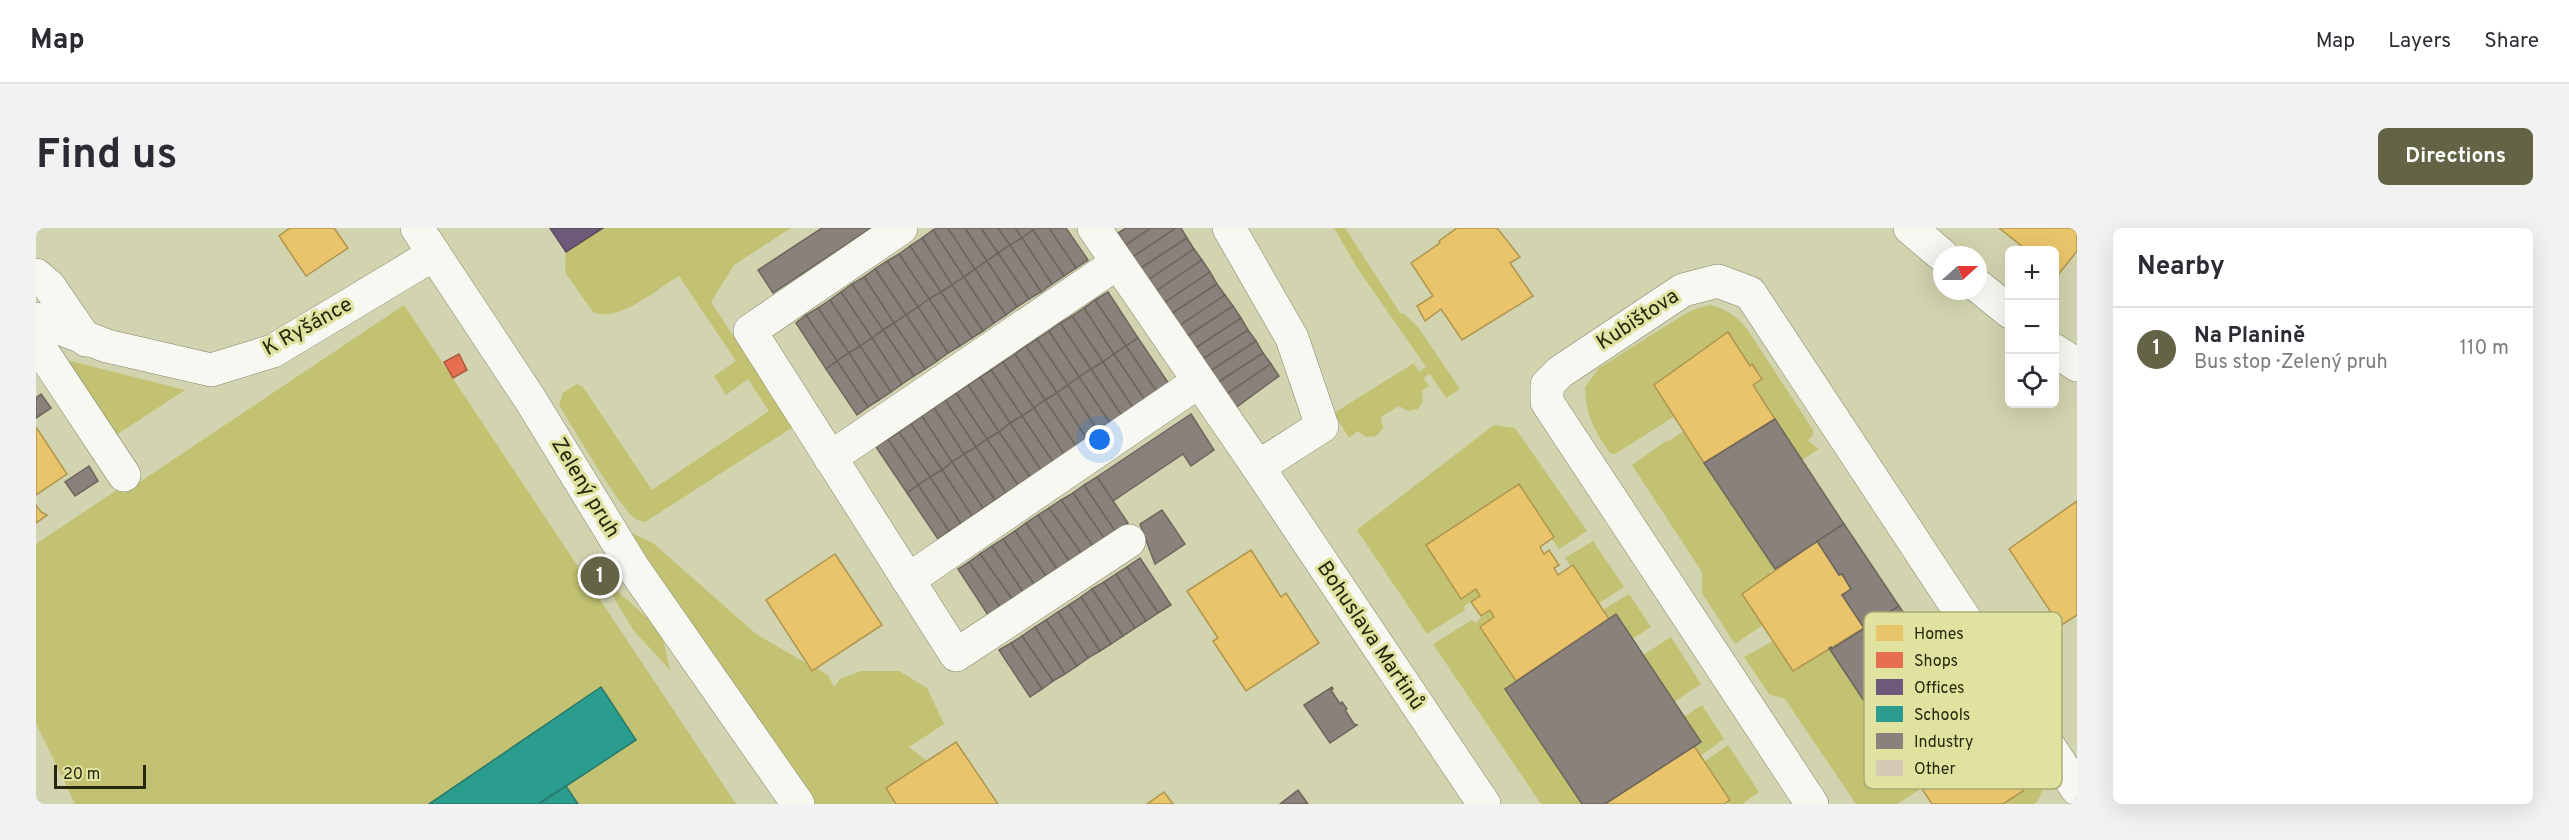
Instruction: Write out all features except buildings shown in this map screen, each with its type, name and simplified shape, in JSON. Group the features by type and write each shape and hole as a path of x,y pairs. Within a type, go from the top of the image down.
{"street":[{"path":"901,228 750,331 956,655 1129,541"},
{"name":"Bohuslava Martinů","path":"1094,228 1258,467 1484,804"},
{"path":"1229,228 1292,338 1322,426 1258,467"},
{"path":"1910,228 1933,247"},
{"name":"K Ryšánce","path":"36,319 86,340 210,370 273,351 426,241"},
{"name":"Zelený pruh","path":"426,241 530,399 634,569 798,804"},
{"path":"830,458 1117,263"},
{"path":"36,275 49,286 86,340"},
{"name":"Kubištova","path":"1812,804 1547,402 1547,385 1560,372 1683,290 1718,280 1750,293 1960,612"},
{"path":"1987,293 2005,308"},
{"path":"36,342 124,475"},
{"path":"2059,353 2077,365"},
{"path":"908,580 1198,382"},
{"name":"Kubištova","path":"2062,766 2077,789"}],"shaded area":[{"path":"603,228 791,228 734,265 711,302 793,427 645,522 637,520 629,513 597,466 559,405 563,393 577,384 583,387 652,490 769,411 748,379 726,395 714,376 736,361 679,276 626,309 603,314 593,312 567,275 566,252"},
{"path":"1334,228 1345,228 1400,313 1403,313 1418,327 1460,389 1446,398 1430,374 1423,378 1429,386 1422,391 1423,401 1418,409 1408,411 1399,406 1381,417 1383,428 1376,436 1366,437 1358,431 1349,438 1334,413 1414,363 1419,372 1426,367 1358,269"},
{"path":"404,305 736,804 578,804 566,786 636,740 601,688 429,804 75,804 36,723 36,544 120,488 131,488"},
{"path":"1711,305 1731,314 1747,329 1813,430 1813,435 1808,441 1819,449 1802,460 1753,385 1762,378 1752,364 1750,366 1728,332 1654,385 1675,416 1615,454 1610,453 1592,422 1585,387 1599,368 1685,314"},
{"path":"67,360 185,390 110,439"},
{"path":"1494,425 1515,428 1587,531 1559,549 1552,539 1554,537 1518,484 1426,545 1461,599 1476,589 1480,596 1464,606 1465,610 1427,634 1357,530"},
{"path":"1684,431 1775,569 1770,572 1772,574 1742,594 1763,625 1735,644 1702,593 1702,572 1632,465"},
{"path":"629,532 653,543 756,634 804,662 812,671 816,668 828,675 834,687 840,679 861,671 899,671 927,688 944,724 909,747 927,761 886,788 896,804 814,804"},
{"path":"1593,541 1624,587 1598,604 1565,558"},
{"path":"606,581 661,630 670,670 634,631 604,582"},
{"path":"1629,594 1651,627 1632,639 1609,619 1603,610"},
{"path":"1490,610 1494,617 1480,627 1516,681 1505,689 1582,804 1541,804 1433,644 1472,620 1475,623"},
{"path":"1671,637 1701,684 1674,702 1643,655"},
{"path":"1773,641 1794,671 1829,648 1864,701 1864,789 1920,789 1897,804 1856,804 1785,699 1769,694 1744,657"},
{"path":"1702,705 1724,739 1700,756 1684,717"},
{"path":"1728,745 1759,792 1742,804 1729,804 1730,800 1704,762"},
{"path":"2002,789 2043,789 2035,804 2003,804"}],"place":[{"name":"Na Planině","path":"600,576"}]}
